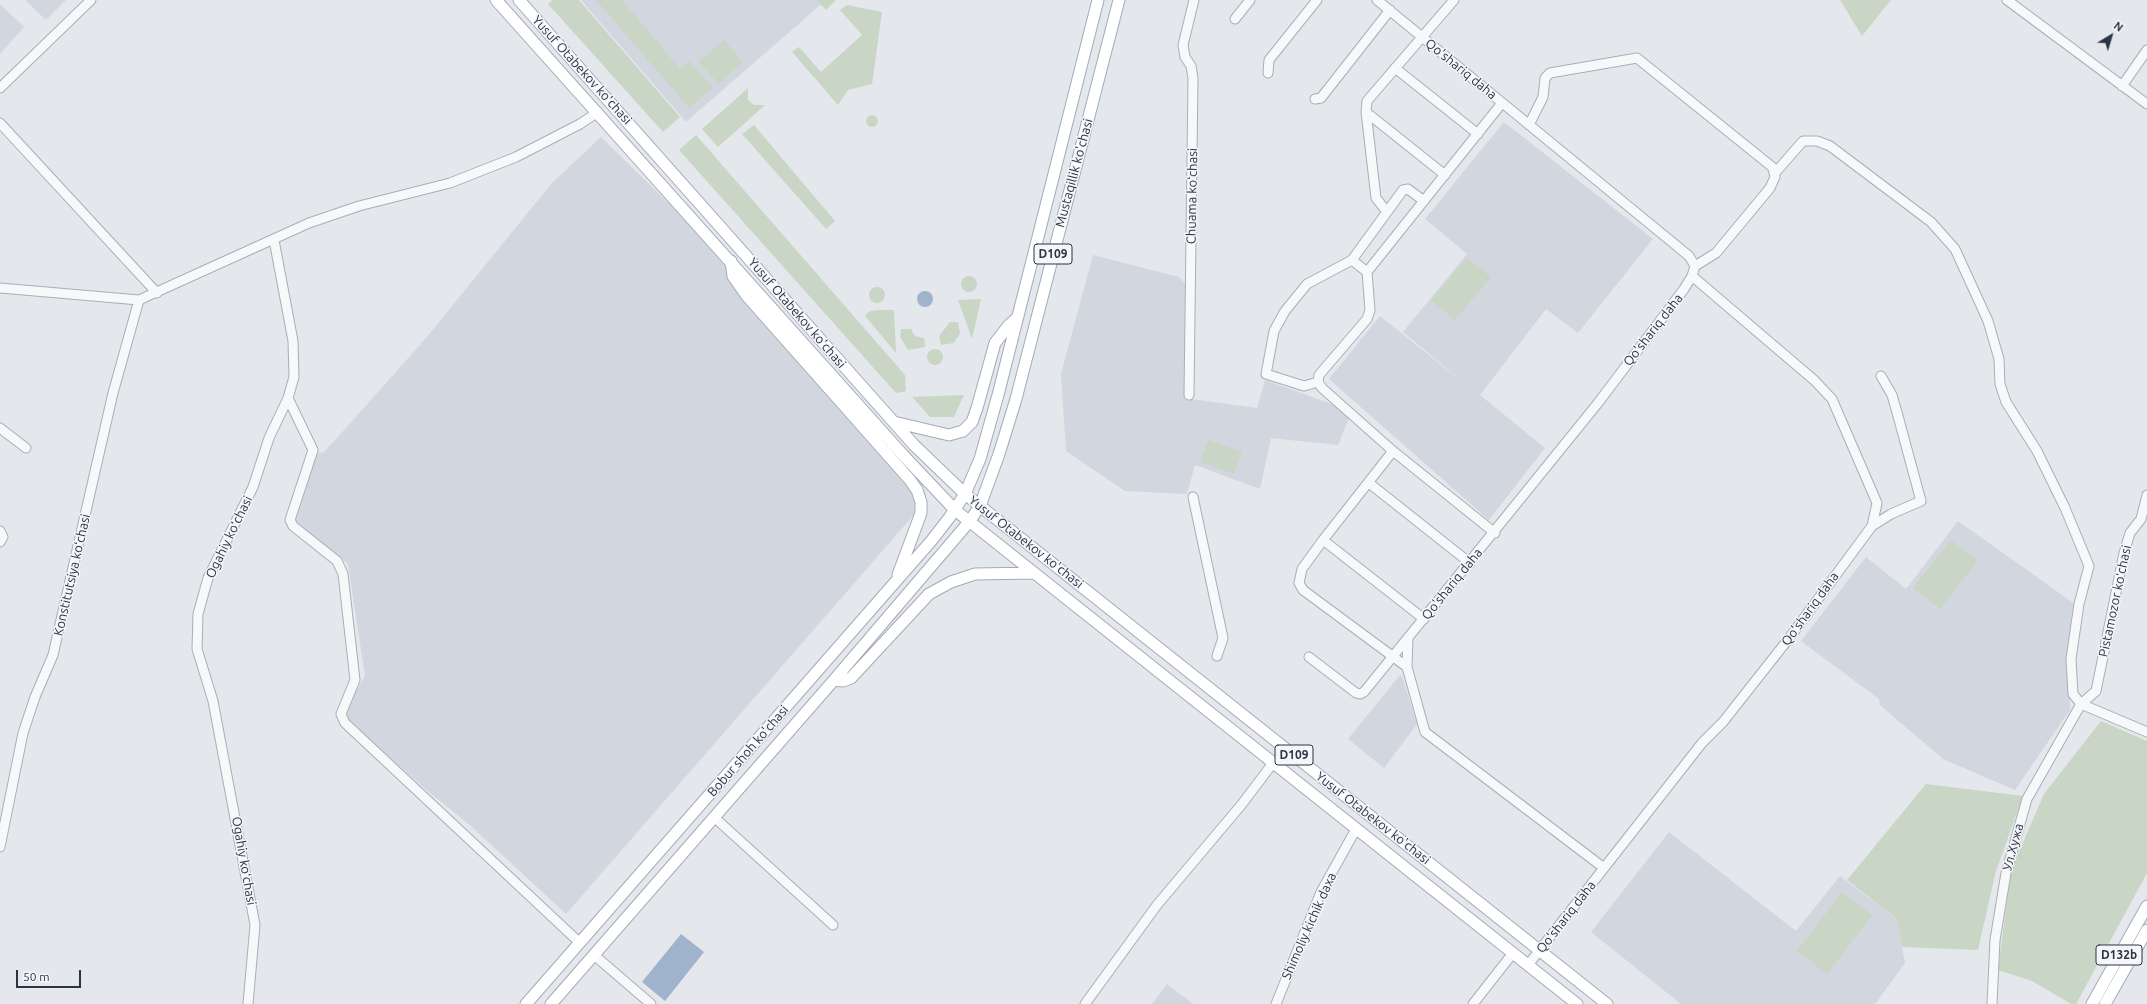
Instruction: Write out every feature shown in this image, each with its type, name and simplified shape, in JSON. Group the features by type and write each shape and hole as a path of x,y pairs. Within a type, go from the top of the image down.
{"main road":[{"name":"Yusuf Otabekov ko'chasi","path":"496,0 598,112 903,455 955,510 1577,1004"},
{"name":"Yusuf Otabekov ko'chasi","path":"519,0 914,445 965,494 1607,1004"},
{"name":"Mustaqillik ko'chasi","path":"965,494 980,459 1018,317 1098,0"},
{"name":"Mustaqillik ko'chasi","path":"980,506 999,454 1016,399 1119,0"},
{"path":"731,261 733,276 747,296 918,490 921,502 921,513 897,580"},
{"path":"894,422 949,435 963,431 972,422 995,343 1005,329 1018,317"},
{"name":"Bobur shoh ko'chasi","path":"526,1004 897,580 955,510 965,494"},
{"name":"Bobur shoh ko'chasi","path":"550,1004 715,818 970,522 980,506"},
{"path":"834,680 843,681 851,678 929,594 951,582 975,574 1034,573"},
{"name":"D132b","path":"2092,1004 2147,906"},
{"name":"D132b","path":"2105,1004 2147,930"}],"street":[{"path":"0,88 91,0"},
{"name":"Chuama koʻchasi","path":"1189,396 1193,78 1191,66 1185,57 1183,45 1194,0"},
{"path":"1235,19 1250,0"},
{"path":"1268,73 1269,60 1317,0"},
{"name":"Qo'shariq daha","path":"1377,0 1688,256 1694,266 1692,276 1684,289 1598,403 1495,533 1408,638 1407,667 1425,732 1604,868"},
{"name":"Qo'shariq daha","path":"1421,36 1454,0"},
{"path":"2007,0 2147,104"},
{"path":"1315,99 1321,98 1390,10"},
{"path":"1387,212 1376,198 1366,112 1367,101 1421,36"},
{"path":"2122,86 2147,50"},
{"path":"1529,125 1543,98 1545,78 1550,73 1637,58 1771,166 1775,173"},
{"path":"1395,68 1478,134"},
{"path":"1495,533 1393,451 1322,388 1318,382 1319,375 1367,319 1370,310 1367,272 1502,103"},
{"path":"0,288 139,300 309,223 360,206 450,183 516,157 580,124 598,112"},
{"path":"1366,112 1445,175"},
{"path":"0,123 157,293"},
{"path":"1694,266 1716,253 1770,188 1774,182 1775,173 1803,141 1817,141 1830,146 1931,222 1956,249 1988,321 1999,359 2000,384 2006,402 2040,458 2065,508 2089,566 2079,604 2071,659 2073,694 2081,704 2147,732"},
{"path":"1318,382 1304,386 1266,374 1274,331 1285,310 1307,284 1352,260 1403,190 1408,189 1424,201"},
{"name":"Ogahiy koʻchasi","path":"248,1004 255,925 213,701 196,649 198,614 208,578 253,487 269,438 288,398 294,377 293,341 274,240"},
{"path":"1352,260 1367,272"},
{"name":"Qo'shariq daha","path":"1528,965 1702,743 1723,722 1790,637 1872,526 1877,503 1832,399 1814,380 1692,276"},
{"name":"Konstitutsiya koʻchasi","path":"0,847 23,733 35,697 53,655 113,393 139,300"},
{"path":"1872,526 1891,514 1921,501 1892,395 1881,376"},
{"path":"288,398 313,450 290,520 293,526 337,561 344,574 355,680 341,714 345,723 580,943"},
{"path":"0,428 26,448"},
{"path":"1393,451 1302,569 1299,583 1303,590 1391,657 1407,667"},
{"path":"1369,483 1470,563"},
{"name":"Pistamozor koʻchasi","path":"2081,704 2096,691 2124,553 2130,533 2144,521 2147,495"},
{"path":"1193,496 1223,638 1217,656"},
{"path":"1323,540 1424,619"},
{"path":"1309,657 1360,694 1364,692 1408,638"},
{"name":"Ул.Хужа","path":"1992,1004 1995,940 2006,873 2027,799 2081,704"},
{"path":"1085,1004 1157,905 1242,804 1273,763"},
{"path":"715,818 833,925"},
{"name":"Shimoliy kichik daxa","path":"1276,1004 1321,892 1356,829"},
{"path":"1472,1004 1513,953"},
{"path":"594,955 651,1004"}],"shaded area":[{"path":"25,0 66,0 46,20"},
{"path":"581,0 826,0 686,122"},
{"path":"0,4 24,27 0,54"},
{"path":"1504,122 1653,239 1578,333 1546,309 1480,395 1545,448 1489,520 1329,379 1380,316 1470,388 1403,332 1467,254 1425,219"},
{"path":"601,137 687,221 760,307 856,411 910,484 918,510 566,914 471,826 430,793 344,717 346,708 365,676 348,564 293,519 316,452 323,453 337,438 426,338 552,183"},
{"path":"1093,255 1179,277 1185,284 1184,398 1257,408 1265,380 1340,407 1349,418 1338,445 1271,438 1260,489 1195,465 1187,494 1125,491 1066,451 1061,374"},
{"path":"1958,521 2079,607 2070,651 2070,710 2015,790 1943,759 1880,705 1879,699 1801,641 1866,557 1906,589"},
{"path":"1400,675 1403,679 1417,724 1384,768 1348,739"},
{"path":"1669,832 1796,931 1840,876 1897,919 1905,963 1875,1004 1681,1004 1591,932"},
{"path":"1167,984 1193,1004 1152,1004"}],"green space":[{"path":"553,0 579,0 680,117 663,132 548,4"},
{"path":"596,0 622,0 680,69 689,61 713,88 689,108"},
{"path":"817,0 836,0 826,10"},
{"path":"1840,0 1891,0 1862,36"},
{"path":"847,5 882,12 872,84 848,90 838,105 792,52 799,47 821,72 862,35 840,10"},
{"path":"724,40 743,62 719,84 698,62"},
{"path":"748,88 748,100 754,105 765,105 718,147 702,129"},
{"path":"872,115 876,117 878,121 876,125 872,127 868,125 866,121 868,117"},
{"path":"754,125 835,221 826,229 742,134"},
{"path":"696,135 905,375 906,391 896,393 679,150"},
{"path":"1467,258 1491,277 1455,320 1431,300"},
{"path":"969,276 975,278 977,284 975,290 969,292 963,290 961,284 963,278"},
{"path":"877,287 883,289 885,295 883,301 877,303 871,301 869,295 871,289"},
{"path":"981,299 972,339 958,300"},
{"path":"894,310 896,353 865,316 870,311"},
{"path":"950,322 958,322 960,333 954,343 941,345 939,336"},
{"path":"901,329 911,329 915,336 924,338 925,347 908,350 900,337"},
{"path":"935,349 941,351 943,357 941,363 935,365 929,363 927,357 929,351"},
{"path":"964,395 954,417 930,417 912,397"},
{"path":"1208,440 1242,452 1234,474 1200,462"},
{"path":"1951,540 1977,561 1940,609 1913,588"},
{"path":"2101,721 2147,741 2147,873 2076,1004 2071,1004 2032,981 1998,970 2011,870 2044,794"},
{"path":"1926,784 2023,796 1996,871 1978,950 1902,947 1897,919 1847,880"},
{"path":"1842,892 1872,915 1827,974 1797,951"}],"water":[{"path":"925,291 931,293 933,299 931,305 925,307 919,305 917,299 919,293"},
{"path":"681,934 704,952 665,1001 642,982"}]}
